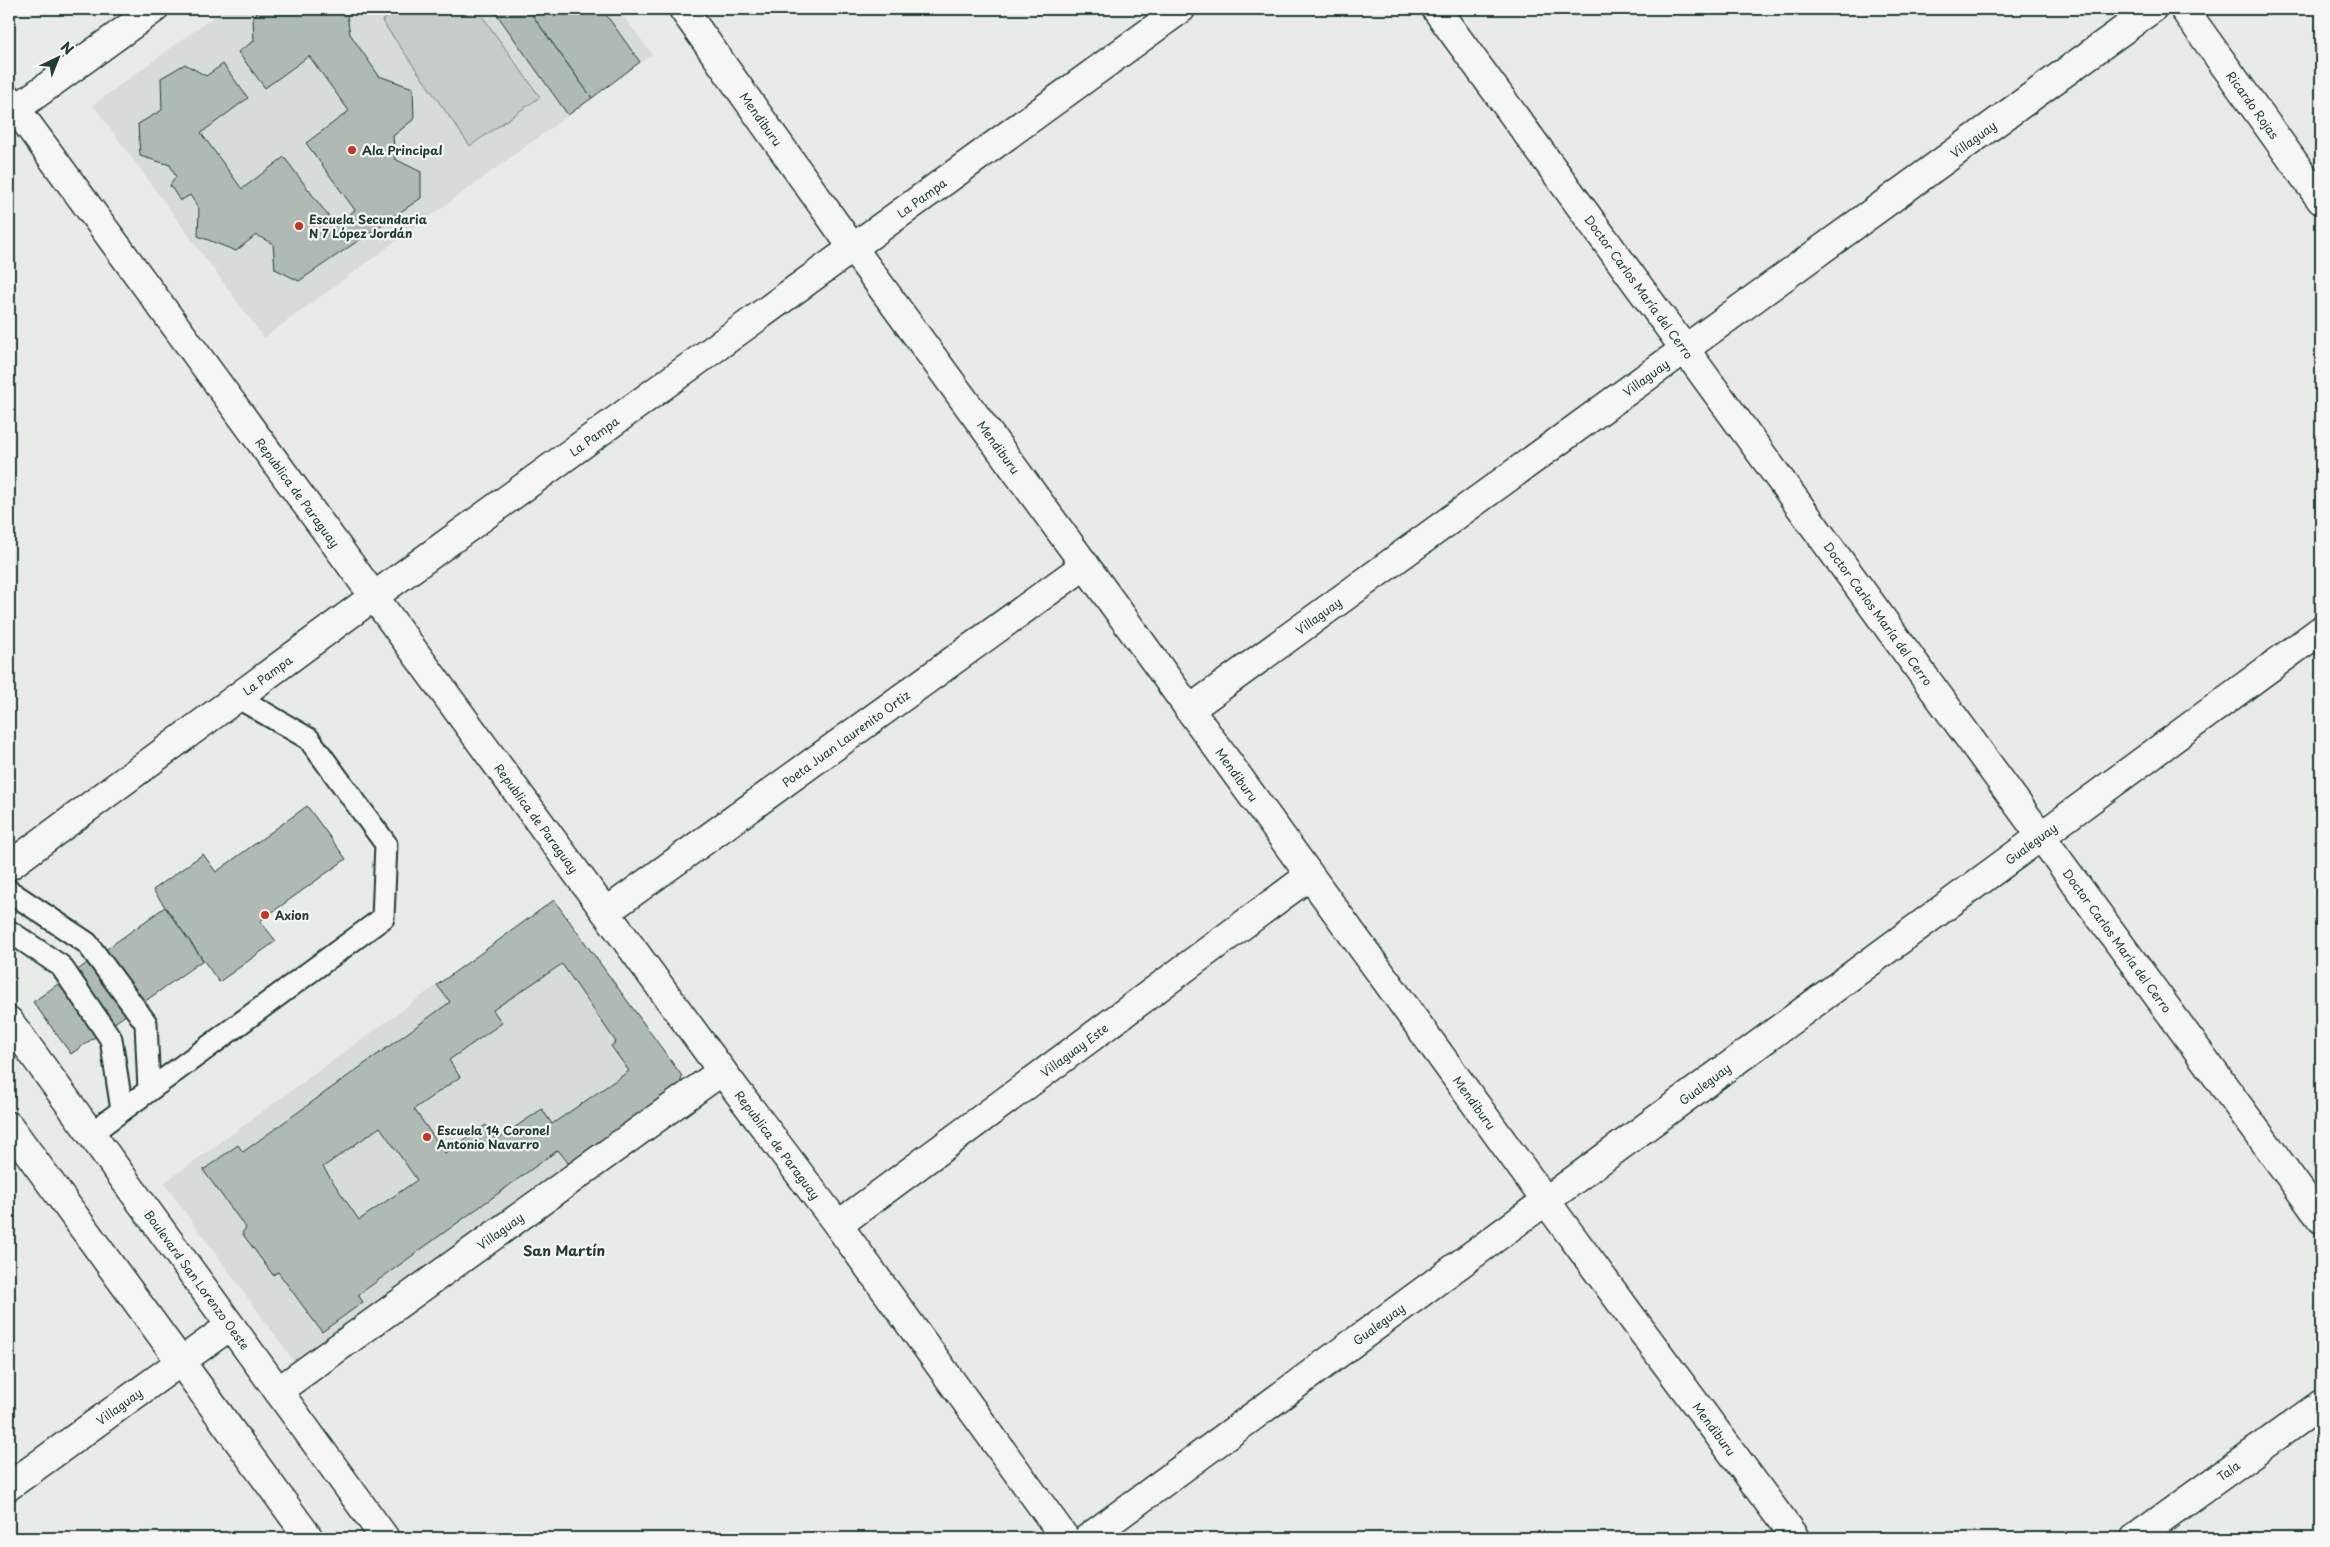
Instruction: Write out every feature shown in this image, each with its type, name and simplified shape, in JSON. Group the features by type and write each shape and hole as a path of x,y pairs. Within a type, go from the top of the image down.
{"street":[{"path":"11,107 154,9"},
{"name":"Mendiburu","path":"683,9 852,248 1085,565 1545,1200 1795,1538"},
{"name":"La Pampa","path":"9,866 373,597 1180,9"},
{"name":"Doctor Carlos María del Cerro","path":"1436,9 2321,1219"},
{"name":"Villaguay","path":"1189,710 2152,9"},
{"name":"Ricardo Rojas","path":"2184,9 2321,200"},
{"name":"Republica de Paraguay","path":"11,107 722,1071 838,1225 1065,1538"},
{"name":"Poeta Juan Laurenito Ortiz","path":"606,912 1085,565"},
{"name":"Gualeguay","path":"1088,1538 2321,630"},
{"name":"Villaguay Este","path":"838,1225 1310,876"},
{"name":"Boulevard San Lorenzo Oeste","path":"9,1021 385,1538"},
{"name":"Villaguay","path":"278,1391 722,1071"},
{"path":"9,1126 309,1538"},
{"name":"Villaguay","path":"9,1486 230,1326"},
{"name":"Tala","path":"2135,1538 2321,1404"}],"lane":[{"path":"90,1134 383,918 386,844 309,739 237,697"},
{"path":"9,891 87,943 146,1023 149,1090"},
{"path":"9,931 61,966 111,1039 122,1110"}],"shaded area":[{"name":"Escuela Secundaria N 7 López Jordán","path":"224,9 618,9 652,54 264,338 93,105"},
{"path":"400,9 477,9 540,97 470,146 382,21"},
{"name":"Escuela 14 Coronel Antonio Navarro","path":"554,900 682,1076 677,1100 302,1372 164,1183"}],"building":[{"name":"Ala Principal","path":"263,9 346,9 350,34 379,76 413,88 414,119 393,136 395,159 421,172 421,198 299,281 275,269 273,244 256,235 236,251 198,236 199,209 190,195 180,201 170,185 176,177 170,165 140,156 138,124 162,110 161,78 185,64 206,76 223,64 248,98 201,133 242,189 284,157 335,225 355,210 306,143 349,111 309,56 265,88 238,52 254,41 253,16"},
{"path":"493,9 528,9 592,98 568,115"},
{"path":"528,9 602,9 640,62 592,98"},
{"path":"307,806 346,859 260,921 276,941 219,982 153,890 203,854 216,872"},
{"path":"554,900 682,1076 677,1100 576,1173 558,1150 358,1295 363,1302 322,1332 278,1272 273,1275 242,1233 246,1228 203,1170 238,1145 243,1152 450,1002 437,985","holes":["562,964 616,1042 611,1046 629,1071 552,1124 542,1109 496,1140 486,1125 445,1153 414,1109 460,1077 449,1060 502,1023 493,1010","380,1127 417,1180 359,1220 323,1167"]},
{"path":"165,907 203,960 71,1054 33,1002"}],"place":[{"name":"Ala Principal","path":"352,150"},
{"name":"Escuela Secundaria N 7 López Jordán","path":"299,226"},
{"name":"Axion","path":"265,915"},
{"name":"Escuela 14 Coronel Antonio Navarro","path":"427,1137"}],"district":[{"name":"San Martín","path":"564,1250"}]}
